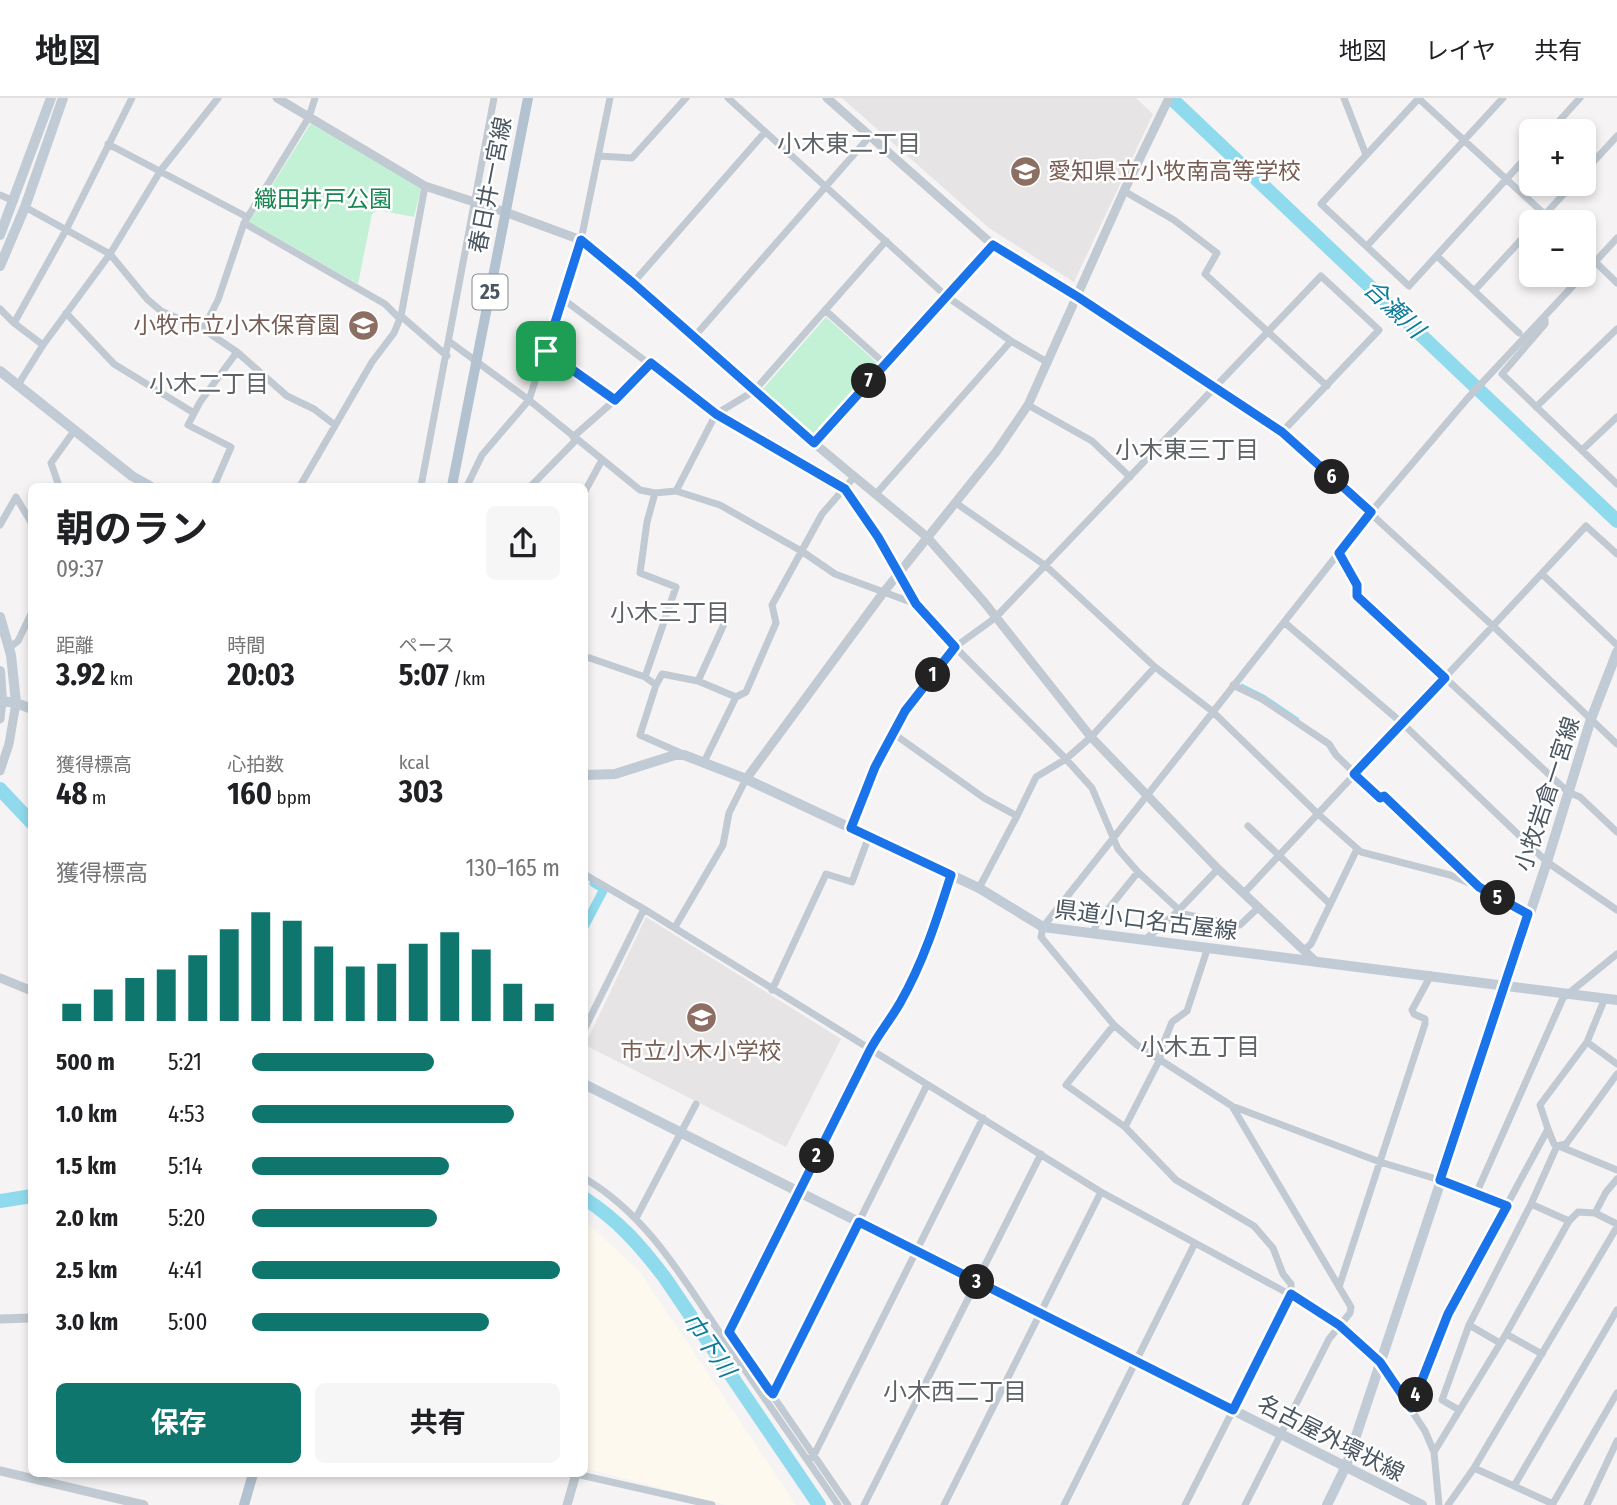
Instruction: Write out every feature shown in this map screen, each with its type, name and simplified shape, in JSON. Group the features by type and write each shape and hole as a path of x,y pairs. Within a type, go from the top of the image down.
{"main road":[{"path":"0,235 51,98"},
{"path":"0,266 25,206 63,98"},
{"name":"春日井一宮線","path":"453,483 528,98"},
{"path":"0,371 74,431 145,483"},
{"path":"0,617 9,648 16,703"},
{"name":"小牧岩倉一宮線","path":"1326,1505 1346,1466 1547,862 1591,719 1617,652"},
{"path":"0,671 2,701 28,708"},
{"path":"588,775 607,776 684,754"},
{"name":"県道小口名古屋線","path":"684,754 746,779 979,888 1043,927 1617,1000"},
{"name":"名古屋外環状線","path":"588,1086 1422,1505"},
{"path":"244,1505 252,1477"}],"street":[{"path":"14,323 66,230 132,98"},
{"path":"18,385 43,345 110,254 161,170 218,98"},
{"path":"277,98 425,186 581,240 633,283 814,443 927,537 1091,737 1218,869 1314,960"},
{"path":"203,329 218,300 246,220 309,117 315,98"},
{"path":"422,483 494,98"},
{"path":"468,483 482,455 528,400 581,240 610,98"},
{"path":"598,156 632,158 686,98"},
{"path":"728,98 946,296 1011,341 1047,362"},
{"path":"827,98 993,245 1078,297 1282,432 1371,512 1617,744"},
{"path":"676,927 719,855 729,813 746,779 883,593 996,452 1028,405 1169,98"},
{"path":"1344,98 1366,155"},
{"path":"1519,165 1507,178 1437,256 1409,286 1321,204 1418,98 1507,178 1540,210"},
{"path":"1367,246 1503,98"},
{"path":"1561,119 1580,98"},
{"path":"633,283 765,132"},
{"path":"694,337 870,136"},
{"path":"1596,159 1617,136"},
{"path":"108,144 161,170 385,304 447,356"},
{"path":"302,483 373,362 394,333 401,317 425,186"},
{"path":"1124,191 1174,220 1217,253 1205,274 1327,386"},
{"path":"0,195 14,201"},
{"path":"1550,210 1562,196"},
{"path":"25,206 110,254 147,299 161,311 203,329 237,352 287,396 314,409 335,425"},
{"path":"1596,260 1617,238"},
{"path":"676,491 716,414 754,391 886,241"},
{"path":"1474,291 1519,242"},
{"path":"814,443 993,245"},
{"path":"1437,256 1519,333"},
{"path":"1596,262 1617,283"},
{"path":"851,828 875,767 905,711 955,647 995,618 1321,276 1379,330 1282,432"},
{"path":"1507,1206 1232,1106 1137,1045 1114,1025 1041,937 1043,927 1371,512 1467,399 1573,287"},
{"path":"563,299 716,414 845,489 878,537 916,604 1092,788 1118,849 1177,911 1215,922 1240,925 1259,907"},
{"path":"0,309 43,345"},
{"path":"825,310 884,363"},
{"path":"66,313 114,364 194,413"},
{"path":"1545,318 1545,324 1502,374 1617,484"},
{"path":"1536,407 1617,329"},
{"path":"876,494 1011,341"},
{"path":"450,342 528,400 640,490 655,493 676,491 720,505 803,552 835,574 916,604"},
{"path":"546,351 615,400"},
{"path":"215,483 231,447 188,425 237,352"},
{"path":"534,483 574,438 651,363"},
{"path":"1028,405 1092,441 1130,477"},
{"path":"1582,450 1617,417"},
{"path":"58,483 51,463 74,431"},
{"path":"588,485 601,460"},
{"path":"704,762 736,697 746,692 776,622 772,605 822,513 855,476"},
{"path":"645,677 676,587 640,573 646,522 655,493"},
{"path":"0,525 16,497 28,517"},
{"path":"956,503 1046,566 1155,667 1212,712 1361,852 1450,875 1479,887 1528,914"},
{"path":"1244,893 1586,526 1617,554"},
{"path":"1339,553 1357,585 1357,596 1569,792 1580,797 1617,832"},
{"path":"1542,574 1617,645"},
{"path":"9,648 18,641 28,620"},
{"path":"698,681 725,622"},
{"path":"1284,622 1402,723 1547,862 1617,910"},
{"path":"588,657 645,677 656,685"},
{"path":"979,888 1037,777 1066,759 1091,737 1155,667"},
{"path":"684,754 639,735 662,674 698,681 736,697"},
{"path":"1233,685 1262,699 1329,744 1354,774 1380,798 1384,796 1479,887"},
{"path":"0,719 2,701"},
{"path":"0,771 9,744 16,703"},
{"path":"894,734 984,798 1017,816"},
{"path":"1248,826 1330,904"},
{"path":"772,990 827,874 852,882 869,836"},
{"path":"1304,950 1311,944 1357,849"},
{"path":"1146,939 1218,869"},
{"path":"1093,933 1097,923 1138,872"},
{"path":"724,1340 870,1050 884,1024 899,1006 930,940 951,875"},
{"path":"588,876 676,927 772,990 1101,1192 1291,1294 1339,1325 1380,1362 1411,1408 1434,1452 1439,1505"},
{"path":"588,1022 644,909"},
{"path":"1125,1127 1160,1059 1161,1048 1172,1022 1187,1011 1208,947"},
{"path":"1476,1194 1563,998 1617,954"},
{"path":"1339,1287 1425,1024 1425,1019 1414,1014 1412,1010 1431,975"},
{"path":"0,978 28,989"},
{"path":"1605,998 1587,1042 1540,1105 1554,1144 1617,1170"},
{"path":"1114,1025 1066,1085 1125,1127 1175,1180 1254,1226 1272,1248 1283,1274 1291,1284 1291,1294 1185,1505"},
{"path":"1587,1042 1617,1064"},
{"path":"1557,1146 1566,1144 1617,1074"},
{"path":"773,1394 927,1085"},
{"path":"636,1217 696,1104"},
{"path":"1232,1106 1351,1307 1350,1313 1329,1339 1245,1505"},
{"path":"811,1458 984,1118"},
{"path":"1411,1408 1448,1314 1548,1129"},
{"path":"1459,1410 1441,1400 1469,1325 1531,1204 1557,1146"},
{"path":"864,1505 1041,1154"},
{"path":"1595,1213 1606,1192 1617,1179"},
{"path":"588,1180 605,1190 636,1217 682,1274 724,1340 848,1505"},
{"path":"944,1505 1101,1192"},
{"path":"1531,1204 1569,1221"},
{"path":"1434,1452 1506,1334 1569,1221 1578,1212 1595,1213 1617,1226 1474,1468 1448,1505"},
{"path":"1064,1505 1195,1243"},
{"path":"1514,1486 1617,1310"},
{"path":"0,1319 28,1318"},
{"path":"1469,1325 1500,1343"},
{"path":"729,1332 773,1394 838,1505"},
{"path":"1506,1334 1542,1354"},
{"path":"1474,1468 1553,1505 1617,1393"},
{"path":"1587,1505 1617,1441"},
{"path":"0,1471 144,1505"},
{"path":"567,1505 575,1477"},
{"path":"588,1477 712,1505"}],"shaded area":[{"name":"愛知県立小牧南高等学校","path":"842,98 1136,98 1153,114 1074,282 989,228"},
{"name":"市立小木小学校","path":"646,917 841,1039 786,1147 588,1047 588,1039"},
{"path":"588,1224 640,1272 796,1505 726,1505 588,1469"}],"green space":[{"name":"織田井戸公園","path":"311,123 421,188 414,217 378,210 372,214 358,284 249,222"},
{"path":"826,317 877,363 813,436 762,390"}],"waterway":[{"name":"合瀬川","path":"1171,98 1617,521"},
{"path":"1343,567 1353,587"},
{"path":"1363,595 1443,671"},
{"path":"1242,685 1298,719"},
{"name":"巾下川","path":"0,789 28,819"},
{"path":"588,919 604,889 594,883"},
{"path":"0,1201 28,1197"},
{"name":"巾下川","path":"588,1201 628,1234 665,1278 819,1505"}],"place":[{"name":"愛知県立小牧南高等学校","path":"1025,171"},
{"name":"小牧市立小木保育園","path":"363,325"},
{"name":"市立小木小学校","path":"701,1017"}],"district":[{"name":"小木東二丁目","path":"849,144"},
{"name":"小木二丁目","path":"209,384"},
{"name":"小木東三丁目","path":"1187,450"},
{"name":"小木三丁目","path":"670,613"},
{"name":"小木五丁目","path":"1200,1047"},
{"name":"小木西二丁目","path":"955,1392"}],"route":[{"path":"581,240 814,443 993,245 1078,297 1282,432 1371,512 1339,553 1357,585 1357,596 1445,678 1354,774 1380,798 1384,796 1479,887 1528,914 1440,1180 1507,1206 1448,1314 1411,1408 1380,1362 1339,1325 1291,1294 1233,1410 859,1222 773,1394 769,1390 729,1332 870,1050 884,1024 899,1006 930,940 951,875 851,828 875,767 905,711 955,647 916,604 878,537 845,489 716,414 651,363 615,400 546,351 581,240"}]}
